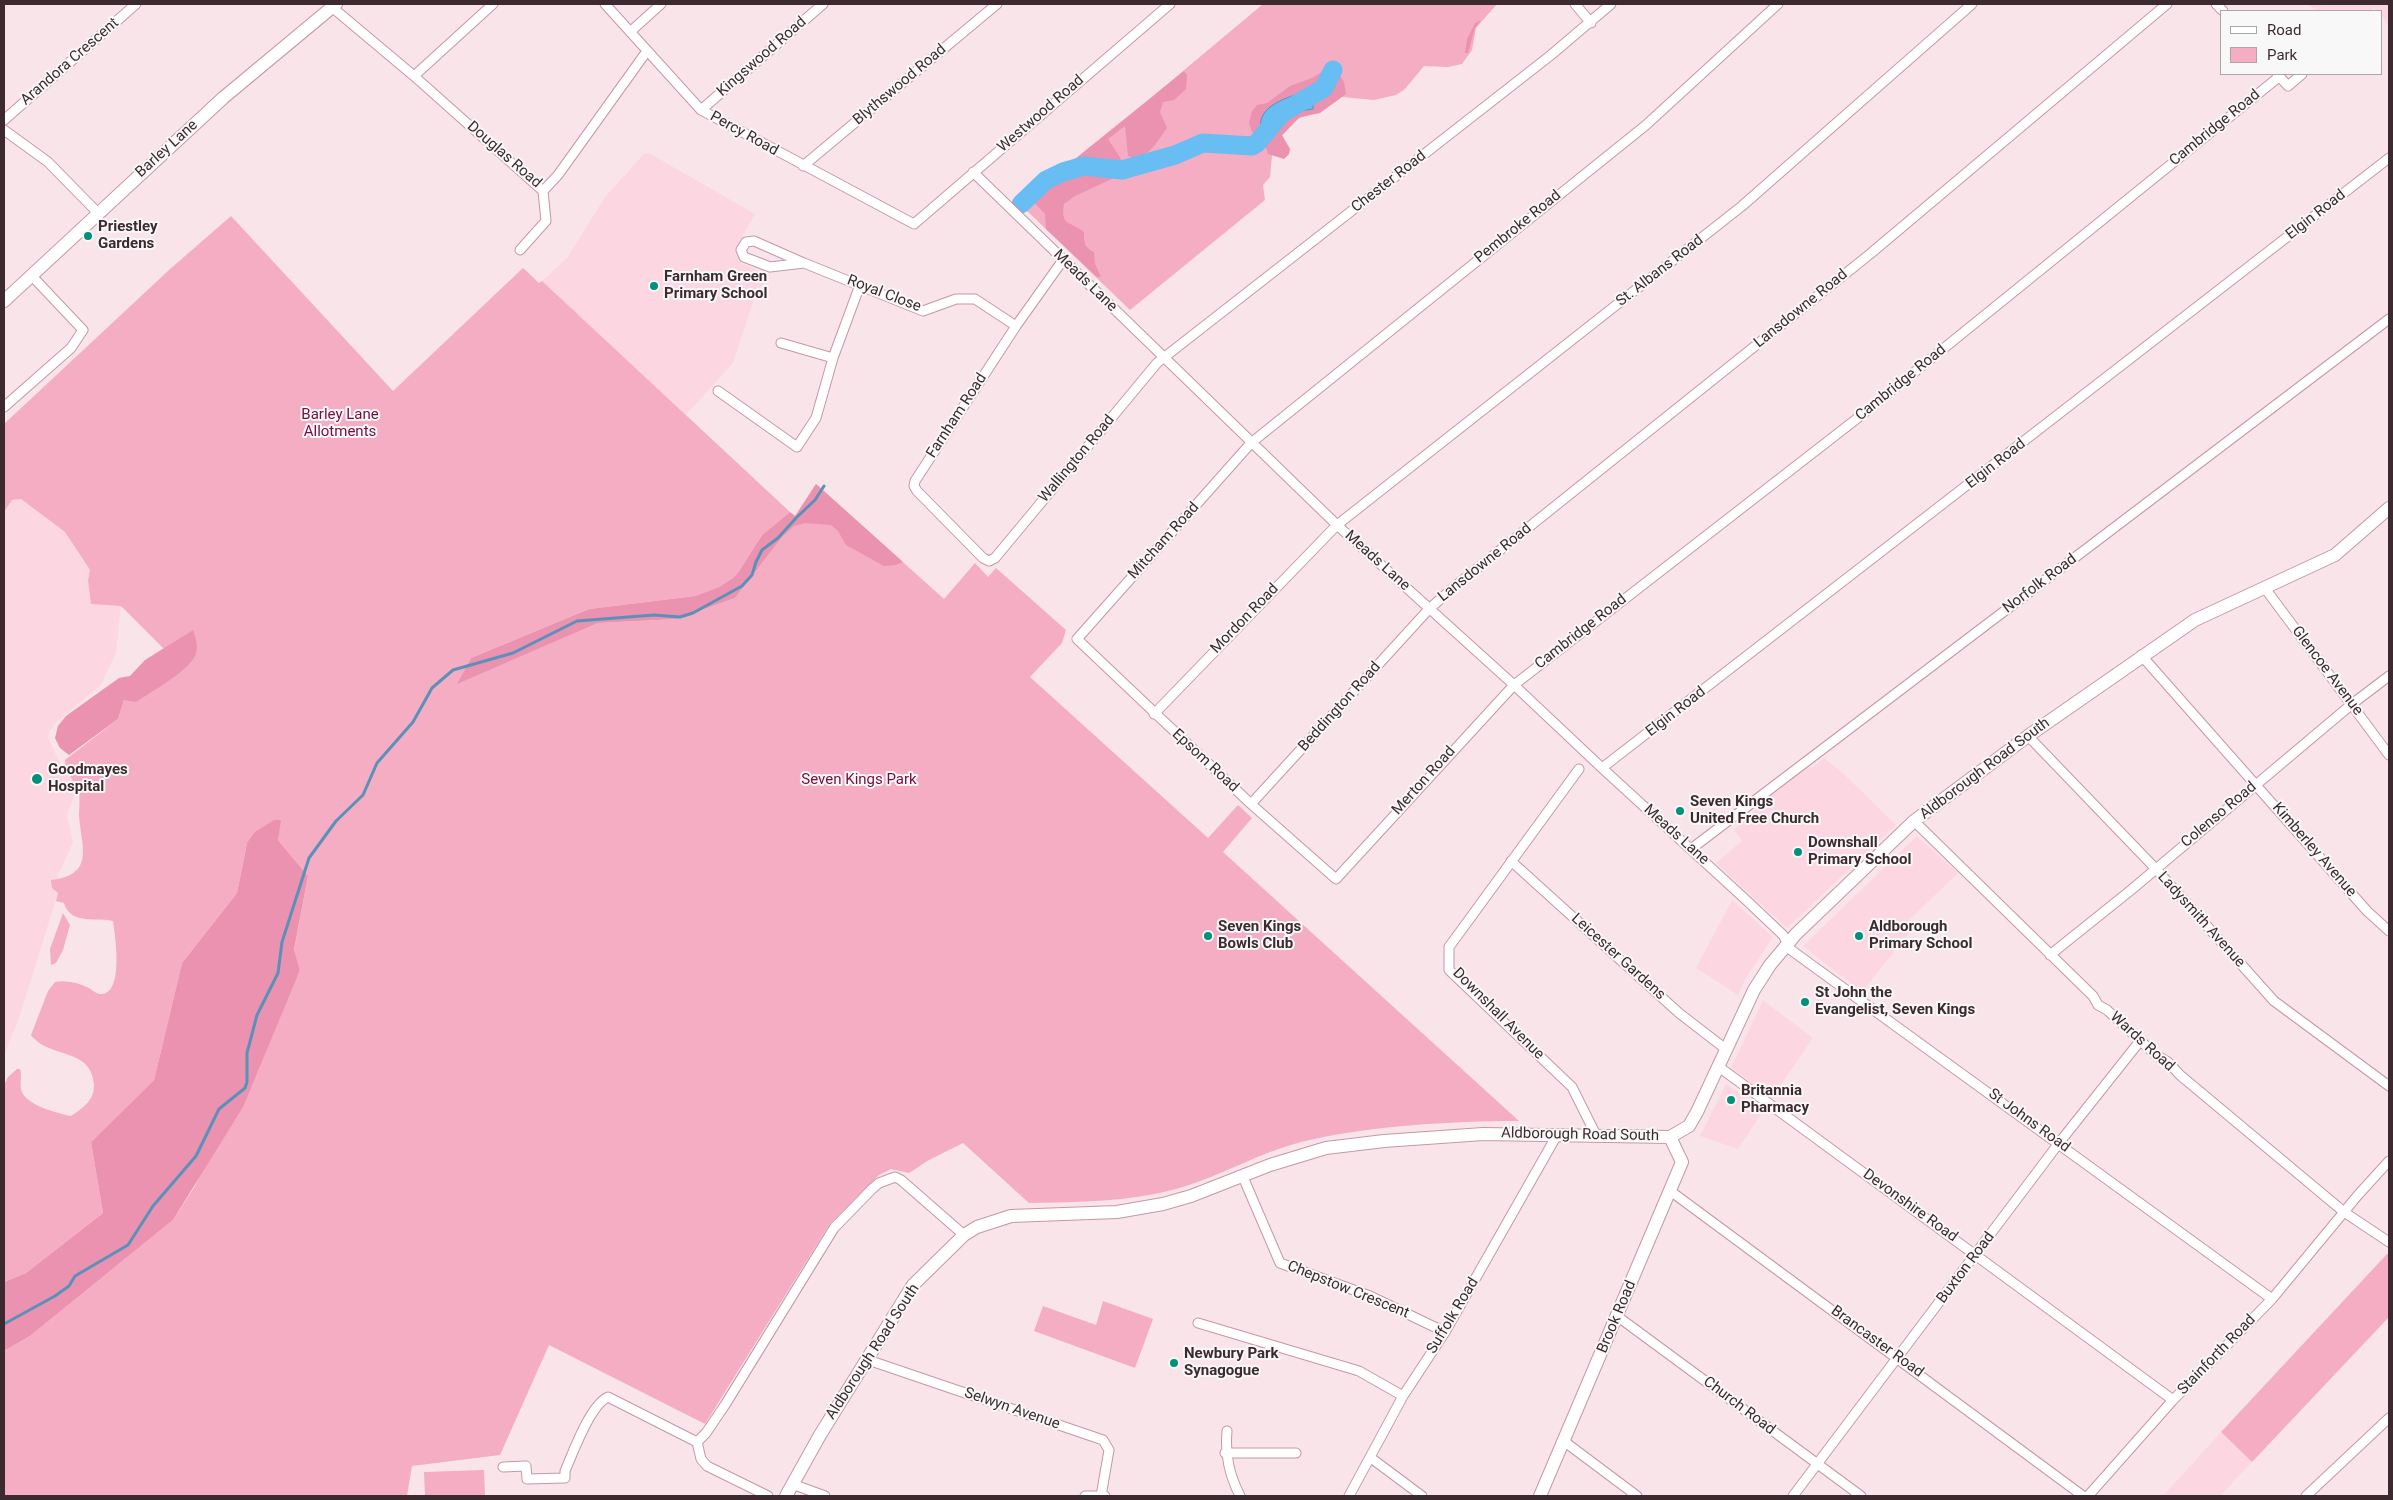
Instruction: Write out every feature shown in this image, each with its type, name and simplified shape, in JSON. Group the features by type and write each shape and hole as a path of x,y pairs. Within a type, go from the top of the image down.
{"street":[{"name":"Arandora Crescent","path":"4,120 136,4"},
{"path":"414,76 493,4"},
{"name":"Percy Road","path":"605,4 701,110 914,224"},
{"path":"630,32 661,4"},
{"name":"Kingswood Road","path":"701,110 823,4"},
{"name":"Blythswood Road","path":"803,166 997,4"},
{"name":"Westwood Road","path":"914,224 1170,4"},
{"path":"1576,4 1591,23"},
{"name":"Chester Road","path":"1164,358 1591,23 1611,4"},
{"name":"Pembroke Road","path":"1251,443 1646,125 1778,4"},
{"name":"St. Albans Road","path":"1337,525 1742,206 1972,4"},
{"name":"Lansdowne Road","path":"1430,609 1466,577 1870,254 2167,4"},
{"name":"Douglas Road","path":"334,6 543,191 558,175 647,51"},
{"name":"Barley Lane","path":"4,301 231,92 334,6"},
{"path":"2279,75 2288,86 2301,75"},
{"name":"Cambridge Road","path":"1514,684 1859,417 2279,75"},
{"path":"4,130 48,162 98,213"},
{"name":"Elgin Road","path":"1602,768 2389,158"},
{"name":"Meads Lane","path":"974,172 1337,525 1514,684 1783,935 1787,943"},
{"path":"520,250 546,221 543,191"},
{"name":"Royal Close","path":"804,263 770,267 744,257 741,250 746,242 754,241 923,310 956,299 975,299 1016,326"},
{"name":"Farnham Road","path":"989,561 983,558 917,491 914,486 915,481 1016,326 1063,260"},
{"path":"4,407 71,348 83,330 31,275"},
{"path":"718,391 797,447 816,418 833,358 860,284"},
{"name":"Norfolk Road","path":"1691,849 2389,319"},
{"path":"781,343 833,358"},
{"name":"Wallington Road","path":"989,561 995,558 1157,362 1164,358"},
{"name":"Mitcham Road","path":"1077,639 1251,443"},
{"name":"Aldborough Road South","path":"786,1496 867,1358 913,1285 964,1235 977,1227 1011,1216 1118,1212 1163,1204 1326,1148 1384,1141 1483,1134 1596,1134 1670,1137 1689,1126 1719,1067 1754,990 1787,943 1914,821 2141,655 2206,614 2335,555 2389,508"},
{"name":"Mordon Road","path":"1154,714 1337,525"},
{"name":"Glencoe Avenue","path":"2264,587 2389,756"},
{"name":"Beddington Road","path":"1251,804 1430,609"},
{"name":"Epsom Road","path":"1077,639 1251,804 1336,879"},
{"name":"Kimberley Avenue","path":"2141,655 2367,912 2389,931"},
{"name":"Colenso Road","path":"2050,955 2352,704 2389,676"},
{"name":"Merton Road","path":"1336,879 1514,684"},
{"name":"Ladysmith Avenue","path":"2028,736 2155,868 2274,1001 2389,1086"},
{"name":"Downshall Avenue","path":"1579,769 1449,947 1449,970 1572,1087 1596,1134"},
{"name":"Wards Road","path":"1914,821 2093,996 2098,1005 2107,1010 2140,1041 2168,1062 2174,1070 2344,1212 2389,1242"},
{"name":"Leicester Gardens","path":"1512,861 1679,1013 1727,1050"},
{"name":"St Johns Road","path":"1787,943 1791,950 2059,1142 2272,1298"},
{"name":"Buxton Road","path":"1793,1496 1977,1255 2059,1142 2140,1041"},
{"name":"Devonshire Road","path":"1719,1067 2173,1400"},
{"name":"Suffolk Road","path":"1349,1496 1403,1396 1445,1332 1557,1135"},
{"name":"Brook Road","path":"1540,1496 1682,1162 1670,1137"},
{"name":"Stainforth Road","path":"2088,1496 2173,1400 2272,1298 2389,1161"},
{"path":"697,1442 706,1433 725,1405 834,1228 879,1182 895,1177 902,1180 964,1235"},
{"name":"Chepstow Crescent","path":"1243,1177 1280,1263 1370,1296 1445,1332"},
{"name":"Brancaster Road","path":"1669,1190 1899,1358 2083,1496"},
{"name":"Church Road","path":"1617,1316 1861,1496"},
{"path":"1198,1322 1359,1371 1403,1396"},
{"name":"Selwyn Avenue","path":"867,1358 1103,1440 1109,1450 1103,1496"},
{"path":"503,1467 526,1466 527,1479 565,1478 565,1471 592,1414 599,1403 608,1397 697,1442 701,1459 707,1466 768,1496"},
{"path":"2306,1496 2389,1418"},
{"path":"1227,1430 1225,1453 1233,1482 1240,1496"},
{"path":"1564,1442 1637,1496"},
{"path":"1225,1453 1296,1453"},
{"path":"1370,1458 1422,1496"},
{"path":"792,1484 825,1496"},
{"path":"1085,1496 1103,1496"}],"shaded area":[{"path":"2308,4 2389,4 2389,25 2383,17 2383,10 2373,8 2372,10 2317,10"},
{"path":"1481,20 1475,28 1468,53 1465,53 1467,39 1475,23"},
{"path":"1333,65 1344,82 1346,94 1320,113 1300,117 1282,135 1290,149 1289,154 1284,159 1268,154 1263,139 1252,132 1249,123 1252,111 1257,105 1267,103 1290,86 1312,78"},
{"path":"1184,71 1187,75 1186,89 1174,100 1163,102 1160,112 1167,128 1155,145 1140,157 1128,156 1125,126 1108,139 1121,159 1121,166 1116,177 1075,196 1064,204 1063,216 1065,220 1084,232 1085,244 1094,252 1095,264 1101,277 1097,277 1046,229 1045,214 1031,199 1065,167"},
{"name":"Farnham Green Primary School","path":"649,153 755,214 739,243 741,263 765,274 764,283 757,290 733,363 686,415 542,281 567,258 605,197 644,154"},
{"path":"816,484 903,562 884,566 846,545 838,531 831,525 805,523 794,526 783,536 735,598 677,619 598,623 457,684 471,658 589,609 695,596 719,587 733,578 739,571 762,535 790,512 795,516"},
{"name":"Goodmayes Hospital","path":"21,499 65,532 90,570 88,580 121,606 116,653 100,686 56,722 47,736 59,761 77,787 67,815 73,843 52,888 58,893 19,1018 4,1055 4,512 12,500"},
{"path":"193,630 197,650 195,656 185,669 136,702 124,700 118,719 69,755 60,748 55,738 58,726 66,716 119,678 130,676 145,660"},
{"name":"Downshall Primary School","path":"1824,758 1844,774 1896,825 1787,928 1716,863 1742,841 1734,830 1803,764 1812,768"},
{"path":"274,820 281,820 278,840 308,876 294,950 300,970 243,1107 173,1220 30,1336 4,1351 4,1282 26,1273 103,1213 91,1142 154,1080 182,963 237,893 247,843 255,832"},
{"name":"Aldborough Primary School","path":"1917,836 1958,873 1906,923 1912,929 1862,992 1803,946"},
{"path":"1732,900 1773,937 1746,978 1738,995 1696,968"},
{"path":"1763,1000 1813,1038 1772,1098 1731,1068"},
{"path":"1726,1084 1763,1111 1738,1149 1700,1136"},
{"path":"2221,1432 2252,1462 2220,1496 2163,1496"}],"green space":[{"path":"1263,4 1497,4 1476,28 1472,50 1462,64 1448,67 1424,66 1405,89 1396,95 1374,100 1342,97 1320,112 1297,119 1273,146 1270,177 1263,185 1265,200 1130,310 1023,207 1065,167 1072,164"},
{"path":"231,216 393,391 523,268 539,283 542,281 790,512 762,535 739,571 733,578 719,587 695,596 589,609 471,658 458,683 598,623 677,619 735,598 783,536 816,484 944,599 975,563 988,577 996,568 1066,630 1062,643 1030,677 1208,838 1238,805 1252,818 1223,852 1519,1121 1466,1122 1381,1128 1326,1137 1285,1147 1176,1189 1140,1197 1085,1202 1029,1203 963,1143 929,1160 909,1173 891,1169 879,1175 829,1225 705,1424 549,1345 500,1455 412,1466 407,1496 4,1496 4,1351 30,1336 173,1220 195,1186 300,970 294,951 308,876 278,840 247,843 237,893 182,963 154,1080 91,1142 103,1213 26,1273 4,1282 4,1085 8,1077 17,1069 20,1069 23,1095 34,1104 71,1116 84,1107 93,1095 94,1090 91,1072 85,1064 77,1059 48,1048 31,1035 48,991 55,982 77,983 99,994 107,992 112,986 115,976 116,951 113,921 79,918 72,915 64,903 56,901 58,893 52,888 51,880 65,877 75,872 83,857 79,795 65,760 118,719 124,700 130,700 193,630 164,649 121,606 91,604 88,580 90,570 65,532 21,499 12,500 4,512 4,424 169,270"},
{"path":"63,913 70,925 63,950 56,963 51,965 50,949"},
{"path":"2389,1254 2389,1317 2252,1462 2221,1432"},
{"path":"1103,1301 1153,1319 1135,1368 1034,1331 1043,1306 1096,1325"},
{"path":"484,1470 485,1496 425,1496 424,1472"}],"water":[{"path":"1299,94 1313,102 1313,109 1293,115 1270,134 1267,134 1261,128 1261,121 1267,110 1279,101"}],"waterway":[{"path":"1021,204 1046,180 1063,172 1084,166 1122,170 1175,155 1203,143 1252,146 1257,143 1282,113 1324,88 1333,70"},
{"path":"4,1324 55,1296 69,1286 75,1276 128,1245 153,1206 196,1156 219,1109 245,1088 247,1082 247,1053 257,1015 278,973 282,942 309,858 336,821 363,795 377,763 413,722 432,688 453,670 513,653 577,621 654,615 680,617 693,613 742,586 752,575 762,550 778,538 815,500 824,486"}],"place":[{"name":"Priestley Gardens","path":"88,236"},
{"name":"Farnham Green Primary School","path":"654,286"},
{"name":"Goodmayes Hospital","path":"37,779"},
{"name":"Seven Kings United Free Church","path":"1680,811"},
{"name":"Downshall Primary School","path":"1798,852"},
{"name":"Seven Kings Bowls Club","path":"1208,936"},
{"name":"Aldborough Primary School","path":"1859,936"},
{"name":"St John the Evangelist, Seven Kings","path":"1805,1002"},
{"name":"Britannia Pharmacy","path":"1731,1100"},
{"name":"Newbury Park Synagogue","path":"1174,1363"}],"park label":[{"name":"Barley Lane Allotments","path":"340,424"},
{"name":"Seven Kings Park","path":"859,780"}]}
